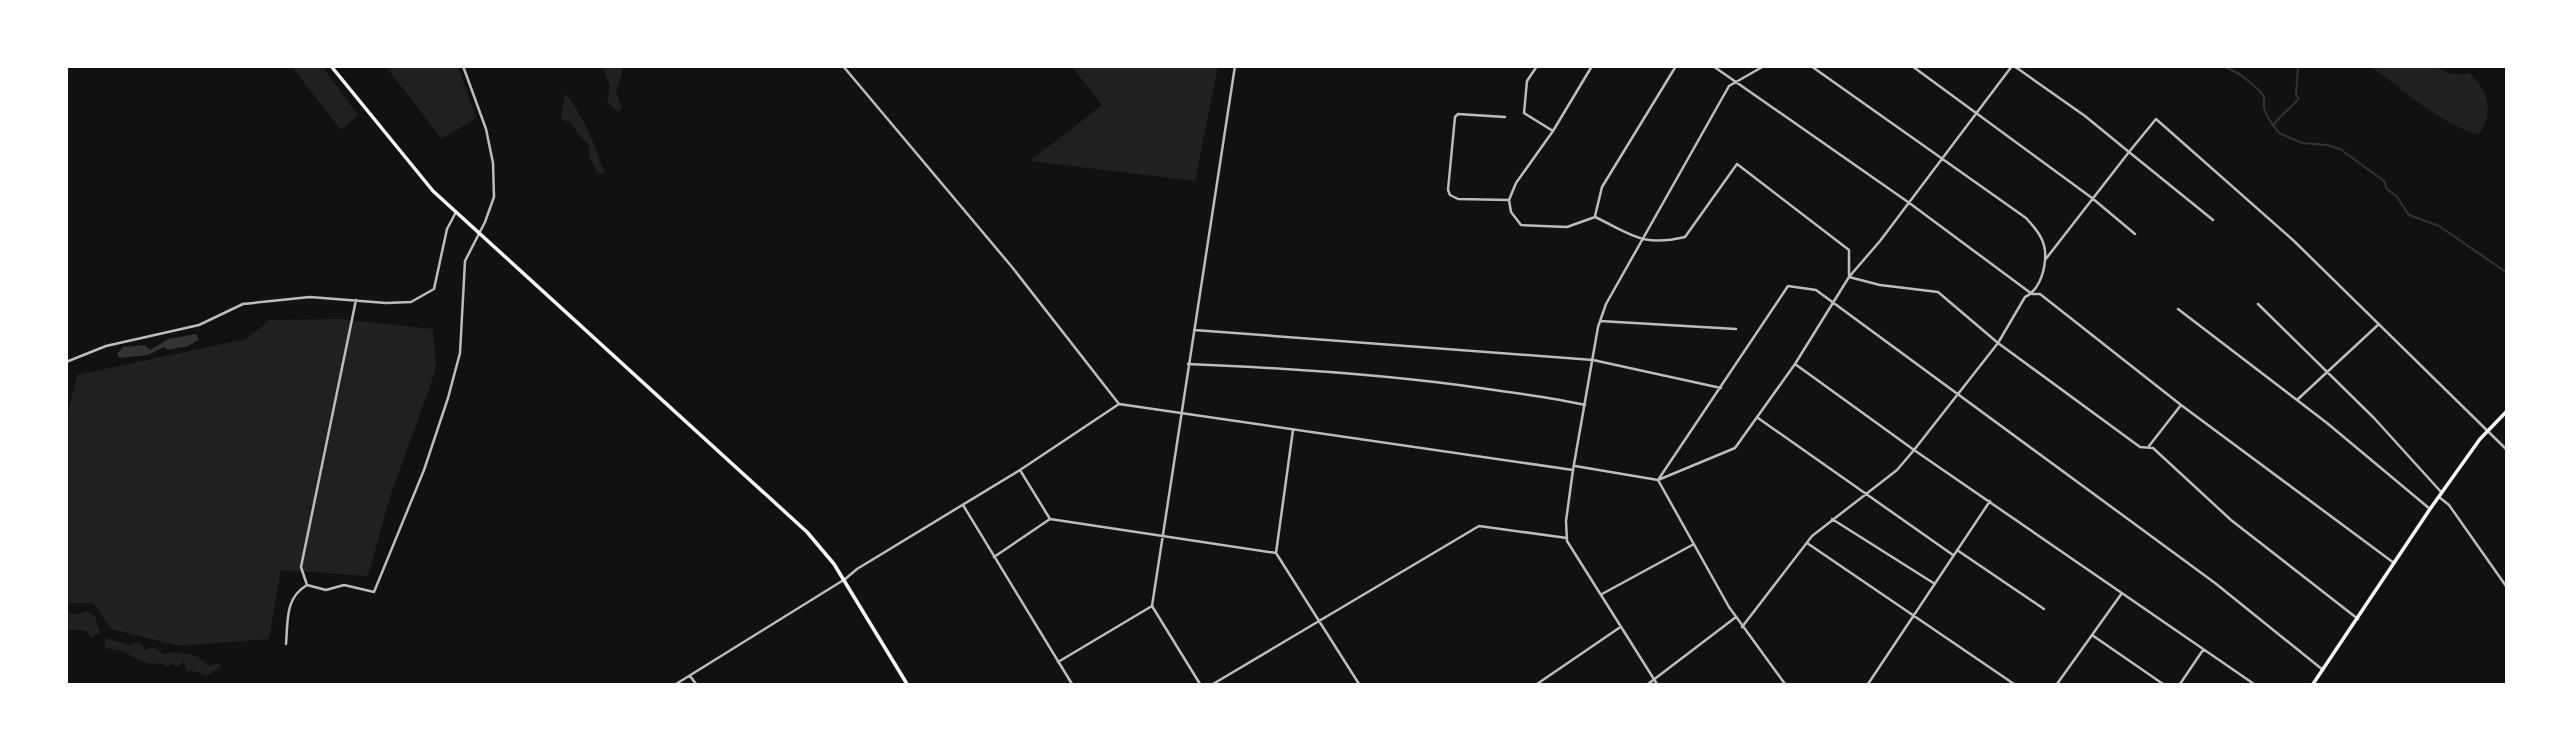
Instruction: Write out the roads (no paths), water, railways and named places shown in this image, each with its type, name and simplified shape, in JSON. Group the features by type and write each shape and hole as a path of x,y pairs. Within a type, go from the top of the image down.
{"main road":[{"path":"331,66 424,181 807,532 834,564 907,684"},
{"path":"2313,684 2430,509 2488,430 2507,412"}],"street":[{"path":"307,584 327,590 344,585 374,592 424,470 448,398 460,353 465,261 485,222 494,197 494,163 486,129 463,66"},
{"path":"843,66 1012,267 1119,404 1658,480 1735,448 1795,364 1849,277 1880,241 2013,66 2085,116 2213,220"},
{"path":"1200,684 1152,606 1236,66"},
{"path":"1537,66 1527,81 1524,113 1553,131"},
{"path":"1592,66 1553,131 1516,183 1509,200 1511,212 1521,225 1567,227 1595,217 1643,240 1661,242 1685,237 1737,164 1849,250 1849,277"},
{"path":"1595,217 1602,187 1676,66"},
{"path":"1713,66 1908,202 2032,294"},
{"path":"1657,684 1619,628 1567,538 1566,521 1573,468 1600,321 1606,304 1728,86 1764,66"},
{"path":"1811,66 2026,218 2038,231 2046,248 2044,272 2032,294"},
{"path":"1912,66 2092,198 2135,234"},
{"path":"1505,117 1458,114 1455,117 1448,190 1450,195 1458,199 1509,200"},
{"path":"2045,260 2156,119 2294,241 2507,449"},
{"path":"66,362 106,346 199,325 243,304 310,296 411,302 434,289 447,229 456,212"},
{"path":"1849,277 1880,285 1938,292 1998,343 2140,447 2153,448 2231,520 2358,619"},
{"path":"1658,480 1788,286 1816,290 2215,583 2323,670"},
{"path":"1742,627 1821,527 1897,470 1998,343 2025,297 2032,294 2040,294 2181,405 2394,563"},
{"path":"307,584 301,567 356,300"},
{"path":"2258,304 2374,418 2449,505 2507,586"},
{"path":"2178,309 2297,400 2430,509"},
{"path":"1600,321 1736,329"},
{"path":"2297,400 2379,324"},
{"path":"1194,330 1593,360 1721,388"},
{"path":"1188,364 1297,369 1422,380 1561,399 1585,405"},
{"path":"1795,364 1914,450 2254,684"},
{"path":"676,684 1020,470 1119,404"},
{"path":"2148,448 2181,405"},
{"path":"1758,418 1953,555"},
{"path":"1293,430 1276,552 1359,684"},
{"path":"1020,470 1050,519"},
{"path":"1658,480 1742,627 1785,684"},
{"path":"1868,684 1990,500"},
{"path":"963,504 1072,684"},
{"path":"994,557 1050,519 1276,552"},
{"path":"1832,519 1935,584"},
{"path":"1213,684 1479,526 1567,538"},
{"path":"1807,543 2014,684"},
{"path":"1600,595 1694,544"},
{"path":"1957,550 2043,609"},
{"path":"286,645 289,608 295,592 307,584"},
{"path":"2057,684 2122,593"},
{"path":"1058,663 1152,606"},
{"path":"1648,684 1736,617"},
{"path":"1537,684 1619,628"},
{"path":"2092,635 2164,684"},
{"path":"2180,684 2203,650"},
{"path":"690,676 696,684"}],"waterway":[{"path":"2223,66 2241,75 2260,91 2264,97 2268,118 2279,133 2302,143 2340,149 2384,181 2387,189 2397,197 2409,215 2439,226 2506,272"},
{"path":"2273,126 2299,98 2296,95 2298,66"}]}
